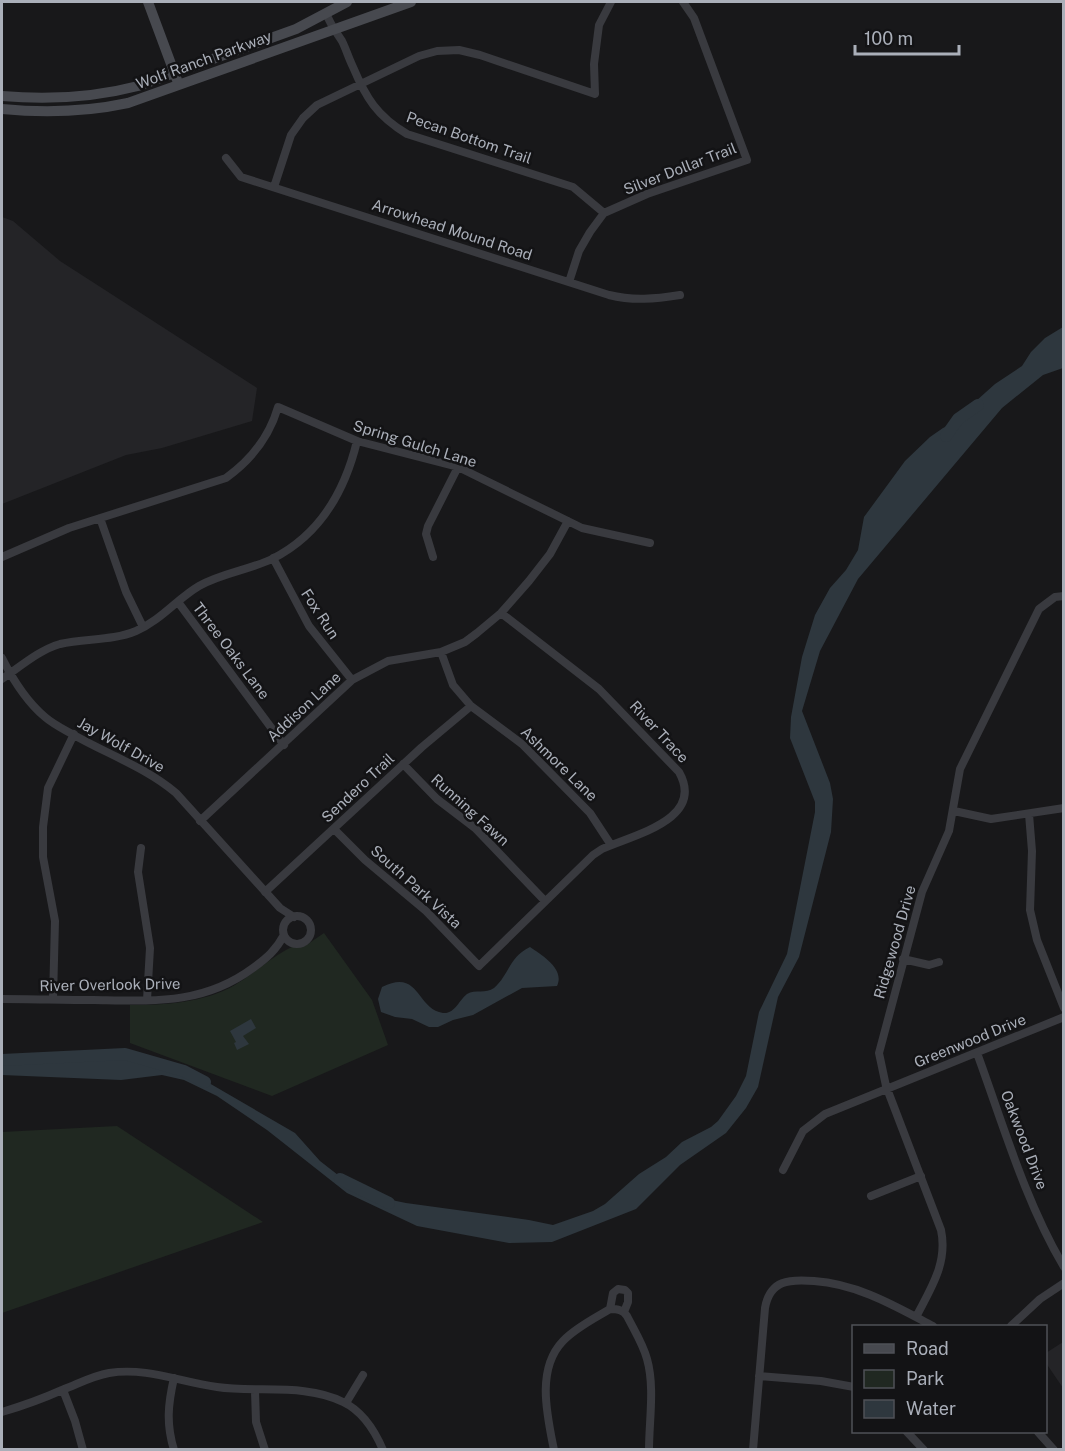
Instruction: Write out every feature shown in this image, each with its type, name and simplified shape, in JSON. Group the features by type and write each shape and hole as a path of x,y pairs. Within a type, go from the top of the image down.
{"street":[{"path":"148,2 179,86"},
{"name":"Wolf Ranch Parkway","path":"2,96 47,99 86,97 124,90 296,29 347,2"},
{"name":"Wolf Ranch Parkway","path":"2,109 36,112 95,109 142,99 411,2"},
{"path":"274,187 291,135 303,118 317,105 420,56 437,51 459,50 480,55 595,94 594,64 599,25 611,2"},
{"name":"Silver Dollar Trail","path":"604,213 647,194 747,160 694,18 684,2"},
{"name":"Pecan Bottom Trail","path":"326,13 332,29 342,41 361,85 380,114 407,134 573,187 604,213"},
{"name":"Arrowhead Mound Road","path":"226,158 242,177 569,282 627,299 645,300 680,295"},
{"path":"569,282 579,251 604,213"},
{"name":"Spring Gulch Lane","path":"2,557 69,528 226,478 241,467 255,452 274,420 278,407 357,441 458,467 568,521 597,532 650,543"},
{"path":"2,678 45,650 61,644 116,637 143,627 200,586 273,558 314,527 335,502 351,468 357,441"},
{"path":"433,557 426,534 428,526 458,467"},
{"path":"100,518 126,592 143,627"},
{"name":"Addison Lane","path":"200,821 352,681 388,661 441,652 465,642 501,613 550,554 568,521"},
{"name":"Fox Run","path":"273,558 309,626 352,681"},
{"name":"Ridgewood Drive","path":"916,1317 939,1272 944,1247 941,1230 887,1089 879,1053 922,892 949,831 956,787 966,755 1036,615 1044,604 1055,597 1064,596"},
{"name":"Three Oaks Lane","path":"178,602 284,745"},
{"name":"River Trace","path":"479,966 593,855 658,825 676,814 684,800 685,787 679,772 599,689 501,613"},
{"name":"Ashmore Lane","path":"441,652 453,685 471,706 522,744 590,813 611,845"},
{"name":"Jay Wolf Drive","path":"2,658 10,674 30,702 46,718 158,779 176,793 280,908 294,917"},
{"name":"Sendero Trail","path":"265,892 403,764 471,706"},
{"path":"53,999 55,921 43,857 43,827 48,788 74,735"},
{"name":"Running Fawn","path":"403,764 437,799 475,828 545,901"},
{"path":"954,811 991,819 1064,808"},
{"path":"1029,814 1032,851 1030,910 1040,947 1064,1008"},
{"name":"South Park Vista","path":"334,829 365,860 426,911 479,966"},
{"path":"141,848 138,872 150,948 147,1000"},
{"name":"Jay Wolf Drive","path":"280,908 285,923"},
{"path":"294,917 306,919 311,931 305,942 276,949 284,935 285,923 294,917"},
{"path":"284,935 292,944"},
{"name":"River Overlook Drive","path":"2,999 184,998 225,986 240,978 276,949"},
{"path":"903,959 929,965 939,962"},
{"name":"Greenwood Drive","path":"783,1170 804,1131 825,1114 1064,1017"},
{"name":"Oakwood Drive","path":"977,1053 1022,1176 1064,1267"},
{"path":"871,1196 921,1176"},
{"path":"753,1449 766,1303 770,1293 782,1283 802,1280 840,1284 877,1297 931,1325"},
{"path":"1012,1325 1040,1299 1064,1283"},
{"path":"610,1309 613,1293 618,1289 625,1290 629,1297 624,1312"},
{"path":"554,1449 546,1395 546,1382 551,1360 567,1337 610,1309 617,1309 624,1312 644,1349 648,1362 649,1449"},
{"path":"2,1412 63,1390 91,1377 125,1371 147,1372 216,1387 255,1391 317,1392 346,1403 376,1433 383,1449"},
{"path":"346,1403 363,1375"},
{"path":"759,1377 852,1387"},
{"path":"174,1378 168,1420 174,1449"},
{"path":"63,1390 83,1449"},
{"path":"255,1391 256,1422 265,1449"},
{"path":"909,1433 924,1449"},
{"path":"1040,1433 1054,1449"}],"shaded area":[{"path":"2,217 13,221 60,261 257,388 252,421 162,448 126,455 2,504"},
{"path":"1063,1342 1063,1388 1047,1364 1047,1352"}],"green space":[{"path":"324,933 372,1000 388,1045 272,1096 130,1043 130,1005 170,1003 210,996 235,985 286,950 294,946 305,946"},
{"path":"117,1126 263,1222 2,1313 2,1132"}],"water":[{"path":"1063,327 1063,368 1043,375 1002,408 858,579 820,651 802,711 830,783 833,799 831,832 799,957 778,997 758,1087 746,1108 726,1133 680,1165 636,1209 552,1242 509,1243 417,1226 347,1193 267,1130 217,1096 184,1080 162,1075 121,1080 2,1075 2,1061 81,1057 164,1063 209,1083 295,1133 320,1161 356,1189 372,1196 553,1225 593,1211 605,1204 639,1174 666,1157 682,1142 718,1121 736,1096 746,1076 759,1012 787,954 815,812 815,802 790,738 791,717 802,657 815,615 830,588 846,570 858,550 864,517 905,461 930,437 961,420 976,401 995,384 1022,366 1031,352 1045,338"},
{"path":"530,947 555,969 559,980 557,986 522,988 473,1015 438,1027 429,1027 412,1019 381,1012 378,999 382,987 394,982 404,982 417,991 427,1005 434,1010 447,1013 467,994 494,988 513,961"},
{"path":"251,1019 256,1028 243,1036 249,1044 237,1050 234,1043 236,1042 230,1031"}],"waterway":[{"path":"946,436 958,419 978,405"},
{"path":"2,1060 125,1054 184,1071 205,1082"},
{"path":"340,1179 389,1203"}]}
